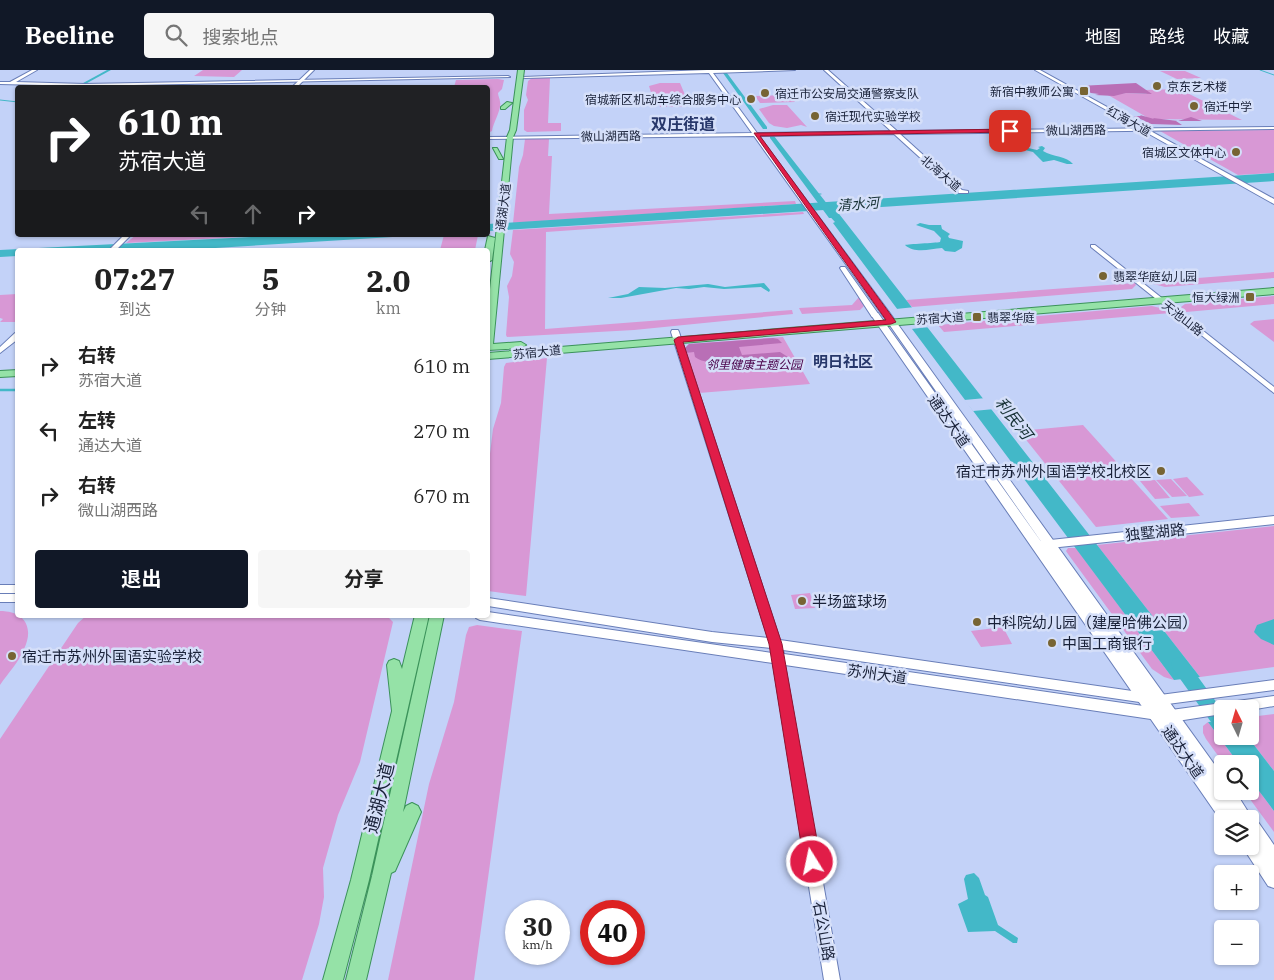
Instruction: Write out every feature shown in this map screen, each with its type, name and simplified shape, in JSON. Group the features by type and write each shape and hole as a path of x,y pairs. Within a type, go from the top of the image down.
{"main road":[{"path":"0,88 33,70"},
{"name":"通湖大道","path":"495,203 501,158 515,117 521,70"},
{"name":"红海大道","path":"1037,70 1274,198"},
{"name":"红海大道","path":"1042,70 1274,202"},
{"path":"0,83 83,85 300,81 512,74 509,103 505,111"},
{"path":"515,117 520,122"},
{"name":"通湖大道","path":"490,328 493,302 494,245 507,175 508,136 506,127"},
{"path":"495,149 501,158"},
{"path":"507,175 514,167"},
{"name":"通湖大道","path":"490,255 494,245"},
{"name":"苏宿大道","path":"1158,297 1274,284"},
{"name":"苏宿大道","path":"490,356 677,336 886,318 1158,297 1274,291"},
{"path":"493,302 500,316"},
{"name":"通达大道","path":"886,318 1048,544 1165,699 1214,774"},
{"name":"苏宿大道","path":"490,346 677,336"},
{"path":"0,374 15,373"},
{"path":"0,381 15,380"},
{"name":"通达大道","path":"1048,544 1143,697 1224,810"},
{"name":"通湖大道","path":"332,980 360,880 421,618"},
{"name":"通湖大道","path":"356,980 436,618"},
{"path":"394,665 399,719"},
{"path":"376,895 412,812"},
{"path":"1259,838 1274,859"},
{"path":"1256,855 1274,880"}],"street":[{"path":"296,85 312,70"},
{"path":"525,76 752,70"},
{"path":"708,71 793,70"},
{"name":"北海大道","path":"826,70 833,73 891,122 898,132 961,192 966,192 898,132 884,123 833,73"},
{"name":"通达大道","path":"708,71 886,318"},
{"path":"884,123 891,122"},
{"name":"微山湖西路","path":"490,137 1274,127"},
{"name":"通达大道","path":"810,214 886,318"},
{"path":"114,248 126,237"},
{"name":"天池山路","path":"1095,246 1274,390"},
{"name":"天池山路","path":"1158,297 1274,386"},
{"name":"石公山路","path":"677,336 776,644 832,980"},
{"path":"0,350 15,338"},
{"name":"独墅湖路","path":"1048,544 1274,520"},
{"path":"0,588 15,589"},
{"path":"0,598 15,598"},
{"name":"苏州大道","path":"490,602 712,637 776,644 1143,697 1165,699 1274,685"},
{"name":"苏州大道","path":"490,617 778,660 1156,713 1176,715 1274,701"}],"green space":[{"path":"203,70 242,70 234,77 194,76"},
{"path":"1160,71 1185,71 1201,78 1177,79"},
{"path":"532,78 550,78 548,123 561,123 561,131 527,132 524,130 524,110 528,100 526,95 528,81"},
{"path":"456,80 504,80 502,89 498,93 500,108 492,131 490,132 490,85 455,85"},
{"path":"660,83 680,83 688,102 684,102 686,107 679,107 677,102 675,102 676,107 669,107 668,102 666,102 667,107 660,107 659,103 665,102 653,99 649,86"},
{"path":"1136,83 1152,94 1095,95 1099,94 1091,93 1079,86"},
{"path":"1179,89 1242,120 1150,119 1108,95 1126,93 1147,94 1145,90"},
{"path":"789,95 795,102 760,103 755,96"},
{"path":"773,105 787,105 807,127 801,125 787,128 774,126 769,123 759,109"},
{"path":"1140,115 1154,119 1178,121 1176,121 1182,125 1151,124 1134,116"},
{"path":"1191,117 1202,121 1178,121"},
{"name":"宿城区文体中心","path":"1274,130 1274,173 1238,175 1160,131"},
{"path":"545,137 545,139 549,139 548,156 552,156 549,214 795,201 796,204 513,223 519,167 525,139"},
{"path":"803,212 804,214 546,232 545,329 792,310 793,314 634,330 507,337 506,335 509,297 507,286 512,276 514,262 510,254 513,230"},
{"path":"134,237 242,237 126,243"},
{"path":"443,237 478,237 475,248 441,248"},
{"path":"1274,272 1274,278 1165,287 1146,282"},
{"path":"1135,283 1136,285 1132,289 912,307 906,300"},
{"path":"15,294 15,322 0,322 3,319 0,318 0,295"},
{"path":"1274,296 1274,304 1186,312 1181,307 1185,304"},
{"path":"859,297 864,306 860,310 802,314 799,308 852,305"},
{"path":"1152,306 1171,313 944,332 938,325"},
{"path":"1274,319 1274,342 1250,324 1254,321"},
{"name":"邻里健康主题公园","path":"783,337 810,384 699,393 684,349 689,344"},
{"path":"778,339 782,343 739,347 742,355 780,352 788,357 789,361 752,367 737,359 701,360 695,357 694,352 685,353 684,349 689,344"},
{"path":"547,358 526,596 490,591 490,454 493,429 501,403 506,363"},
{"path":"1083,425 1168,519 1096,527 1019,431"},
{"path":"1187,477 1204,495 1189,497 1173,479"},
{"path":"1171,479 1187,496 1172,497 1156,480"},
{"path":"1155,480 1170,498 1155,499 1140,481"},
{"path":"1189,503 1200,516 1171,518 1160,506"},
{"path":"1274,526 1274,667 1200,677 1097,545"},
{"path":"1068,548 1076,548 1174,680 1164,677 1152,669 1068,554 1066,551"},
{"name":"半场篮球场","path":"810,593 815,608 795,609 791,595"},
{"name":"宿迁市苏州外国语实验学校","path":"0,611 15,614 15,618 22,618 25,621 28,633 22,654 0,685"},
{"path":"84,618 389,618 393,622 360,762 338,815 323,868 324,897 319,924 302,980 0,980 0,739 78,623"},
{"path":"477,625 522,631 474,980 388,980 429,784 454,702 466,635 469,627"},
{"path":"1003,627 1012,644 981,647 971,631"},
{"path":"1274,714 1274,771 1254,745 1259,745 1259,716"},
{"path":"1208,722 1214,730 1214,745 1225,745 1232,755 1218,755 1206,739 1203,733 1203,726"},
{"path":"1259,791 1274,811 1274,832 1259,810 1251,800 1259,800"}],"water":[{"path":"1042,146 1045,148 1043,151 1067,159 1073,164 1054,160 1043,162 1033,152 1021,149 1024,147 1037,150 1040,148 1038,147"},
{"name":"清水河","path":"1274,173 1274,181 836,210 1200,677 1174,680 833,223 835,222 824,210 490,231 490,224"},
{"path":"920,223 941,225 942,229 950,234 949,238 963,241 962,248 955,252 945,251 942,248 923,250 909,248 905,245 940,242 941,238 934,231 916,225"},
{"path":"253,237 393,237 215,248 39,248"},
{"path":"15,249 15,256 0,257 0,250"},
{"path":"764,283 770,290 769,292 761,287 724,289 704,287 676,288 621,298 608,298 628,294 639,287 665,288 708,284 725,287"},
{"path":"1274,619 1274,645 1261,639 1254,632 1257,625"},
{"path":"1208,722 1214,722 1214,730"},
{"path":"1225,745 1254,745 1274,771 1274,811 1259,791 1259,755 1232,755"},
{"path":"974,873 979,878 985,895 988,897 998,925 1018,938 1017,943 1013,943 995,931 968,932 958,904 968,899 964,879 966,875"}],"pier":[{"path":"915,307 930,327 911,329 896,309"},
{"path":"986,398 995,409 973,411 964,400"}],"waterway":[{"path":"81,85 109,70"},
{"path":"1260,70 1274,75"},
{"name":"利民河","path":"725,74 765,128"},
{"path":"0,100 15,102"},
{"name":"利民河","path":"772,137 832,216"},
{"name":"利民河","path":"815,194 821,194"},
{"path":"0,390 15,390"},
{"name":"利民河","path":"1179,664 1214,712"}],"place":[{"name":"京东艺术楼","path":"1157,86"},
{"name":"新宿中教师公寓","path":"1084,91"},
{"name":"宿迁市公安局交通警察支队","path":"765,93"},
{"name":"宿城新区机动车综合服务中心","path":"751,99"},
{"name":"宿迁中学","path":"1194,106"},
{"name":"宿迁现代实验学校","path":"815,116"},
{"name":"宿城区文体中心","path":"1236,152"},
{"name":"翡翠华庭幼儿园","path":"1103,276"},
{"name":"恒大绿洲","path":"1250,297"},
{"name":"翡翠华庭","path":"977,317"},
{"name":"宿迁市苏州外国语学校北校区","path":"1161,471"},
{"name":"半场篮球场","path":"802,601"},
{"name":"中科院幼儿园（建屋哈佛公园）","path":"977,622"},
{"name":"中国工商银行","path":"1052,643"},
{"name":"宿迁市苏州外国语实验学校","path":"12,656"}],"district":[{"name":"双庄街道","path":"683,124"},
{"name":"明日社区","path":"843,361"}],"route":[{"path":"812,862 776,644 678,340 891,322 756,135 1010,131"}]}
